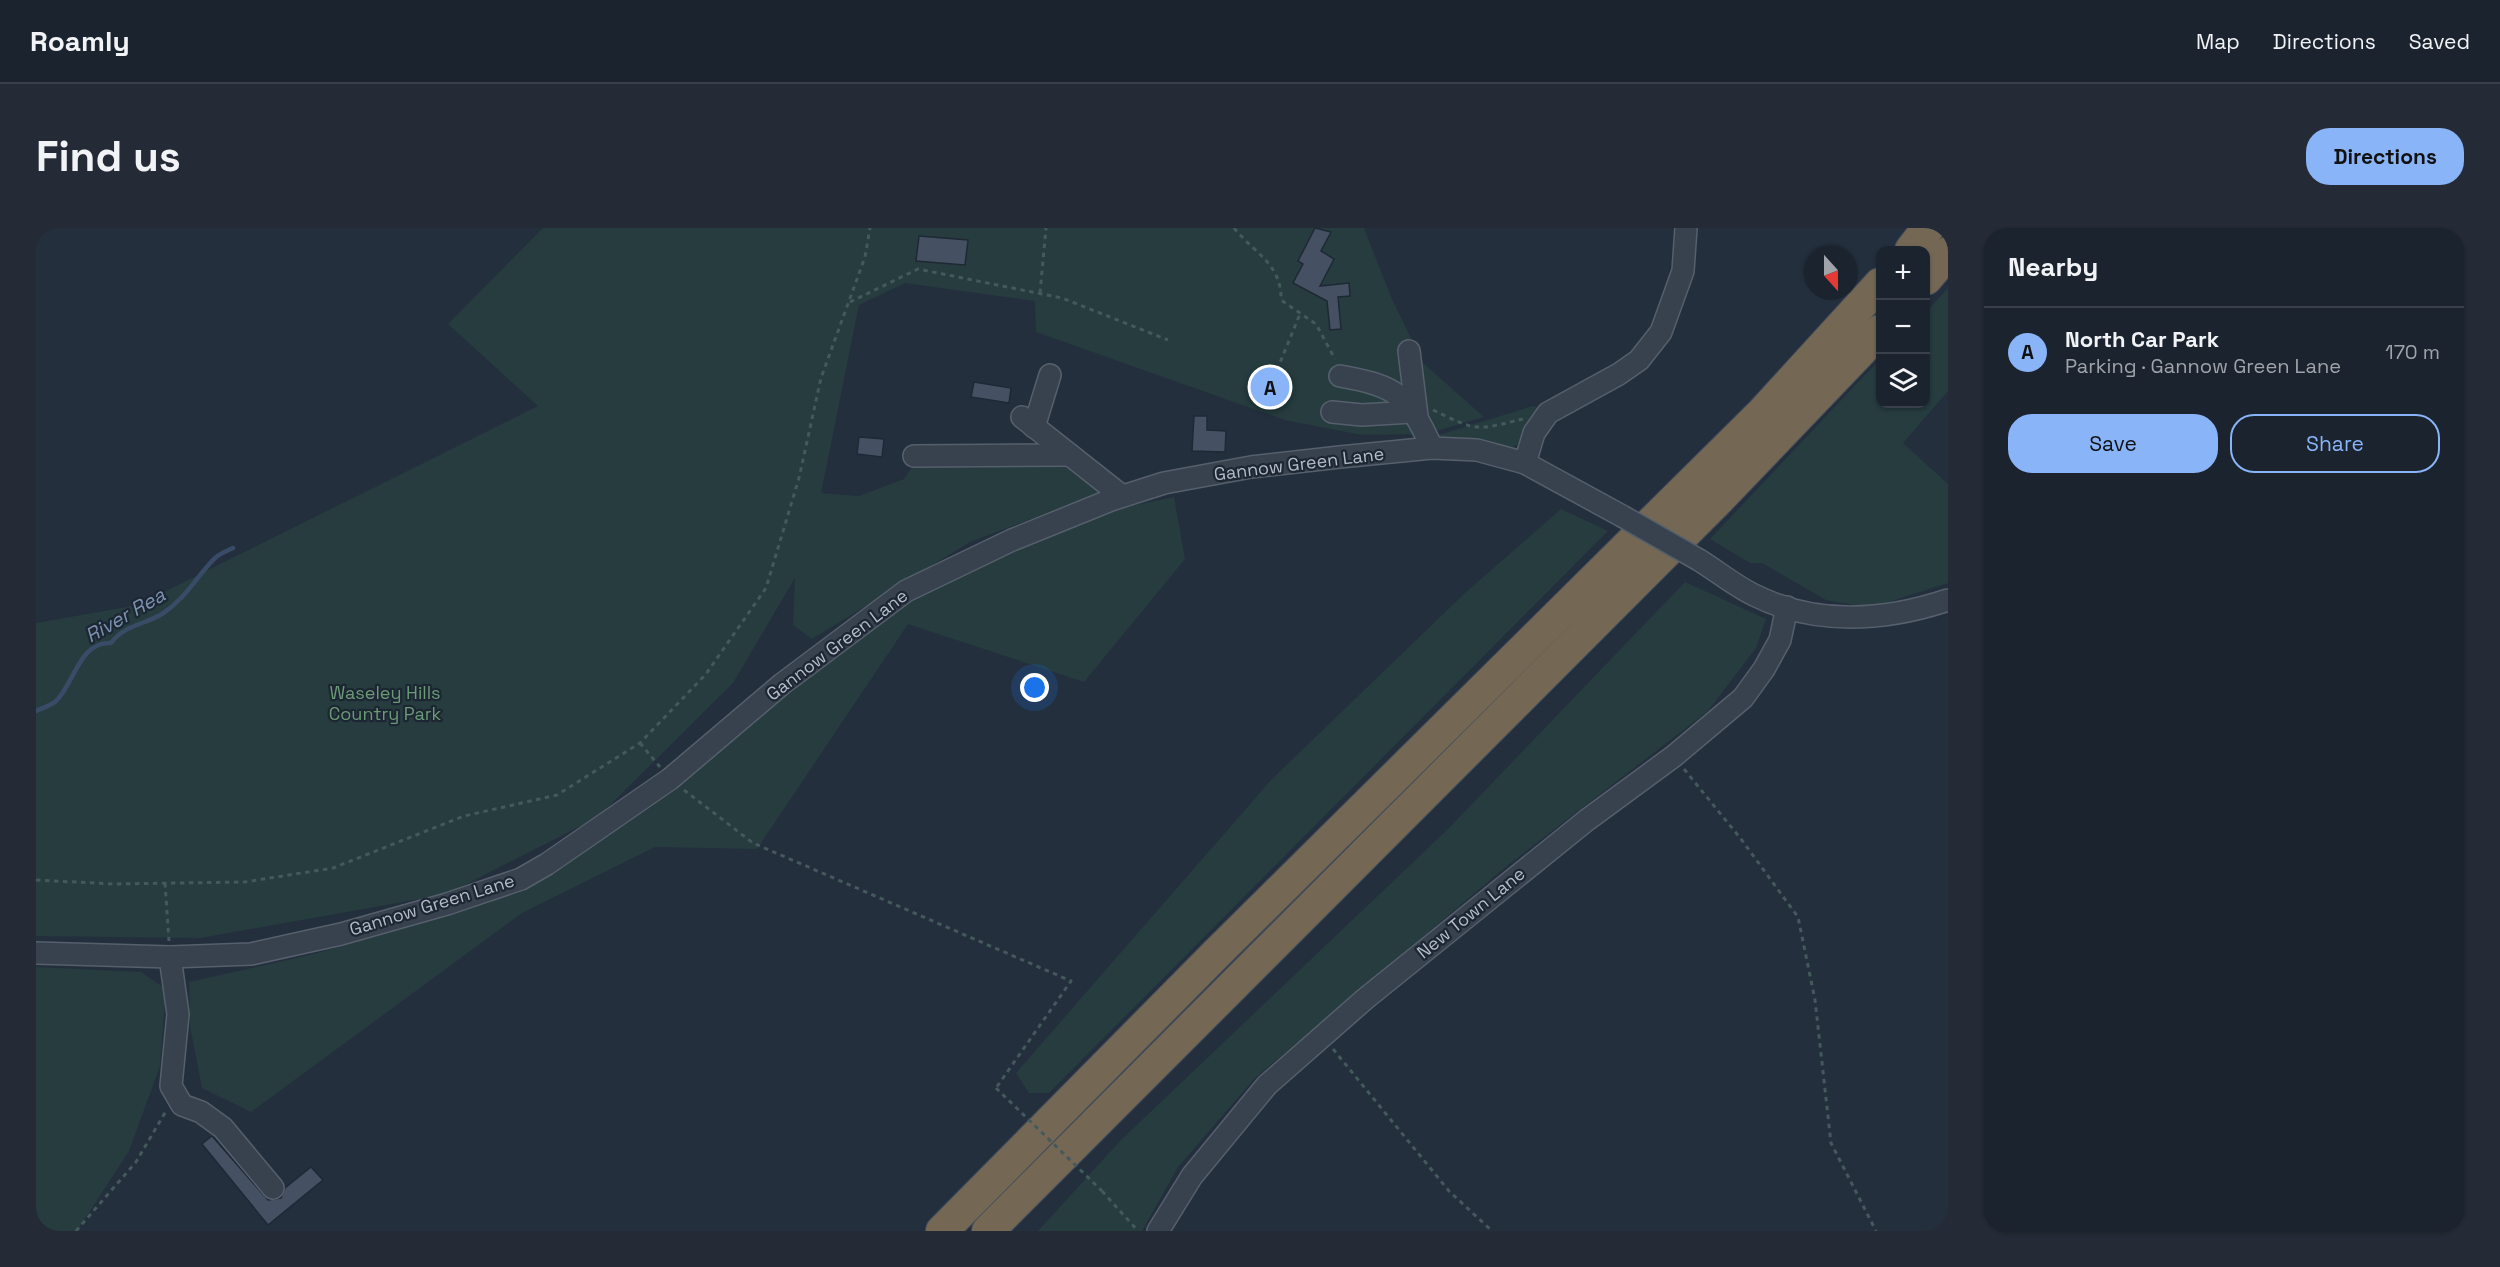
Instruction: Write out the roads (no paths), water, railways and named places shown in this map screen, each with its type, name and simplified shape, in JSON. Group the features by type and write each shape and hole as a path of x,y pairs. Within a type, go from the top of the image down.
{"highway":[{"path":"1914,246 1928,228"},
{"path":"1930,274 1948,253"},
{"path":"942,1231 1216,954 1763,412 1876,289"},
{"path":"988,1231 1750,468 1876,336"}],"street":[{"path":"1525,463 1534,433 1548,413 1619,374 1639,360 1661,332 1683,271 1686,228"},
{"path":"1409,351 1415,410 1432,448"},
{"path":"1050,375 1028,422 1122,496"},
{"path":"1340,375 1371,381 1402,396 1415,410"},
{"path":"1332,412 1362,415 1415,410"},
{"name":"Gannow Green Lane","path":"36,953 170,957 251,954 341,934 521,879 547,864 670,779 782,684 906,591 1012,540 1122,496 1164,483 1251,467 1432,448 1478,450 1525,463 1699,560 1754,595 1787,607 1829,616 1868,618 1912,612 1948,600"},
{"path":"914,456 1070,454"},
{"name":"New Town Lane","path":"1158,1231 1192,1176 1260,1094 1322,1036 1578,828 1674,756 1743,698 1764,669 1780,640 1787,607"},
{"path":"170,957 178,1014 171,1086 182,1105 201,1113 223,1128 273,1188"}],"waterway":[{"name":"River Rea","path":"36,711 57,700 79,664 92,649 100,644 111,643 122,632 162,614 183,595 215,558 233,548"}],"place":[{"name":"North Car Park","path":"1270,387"}],"park label":[{"name":"Waseley Hills Country Park","path":"385,703"}]}
